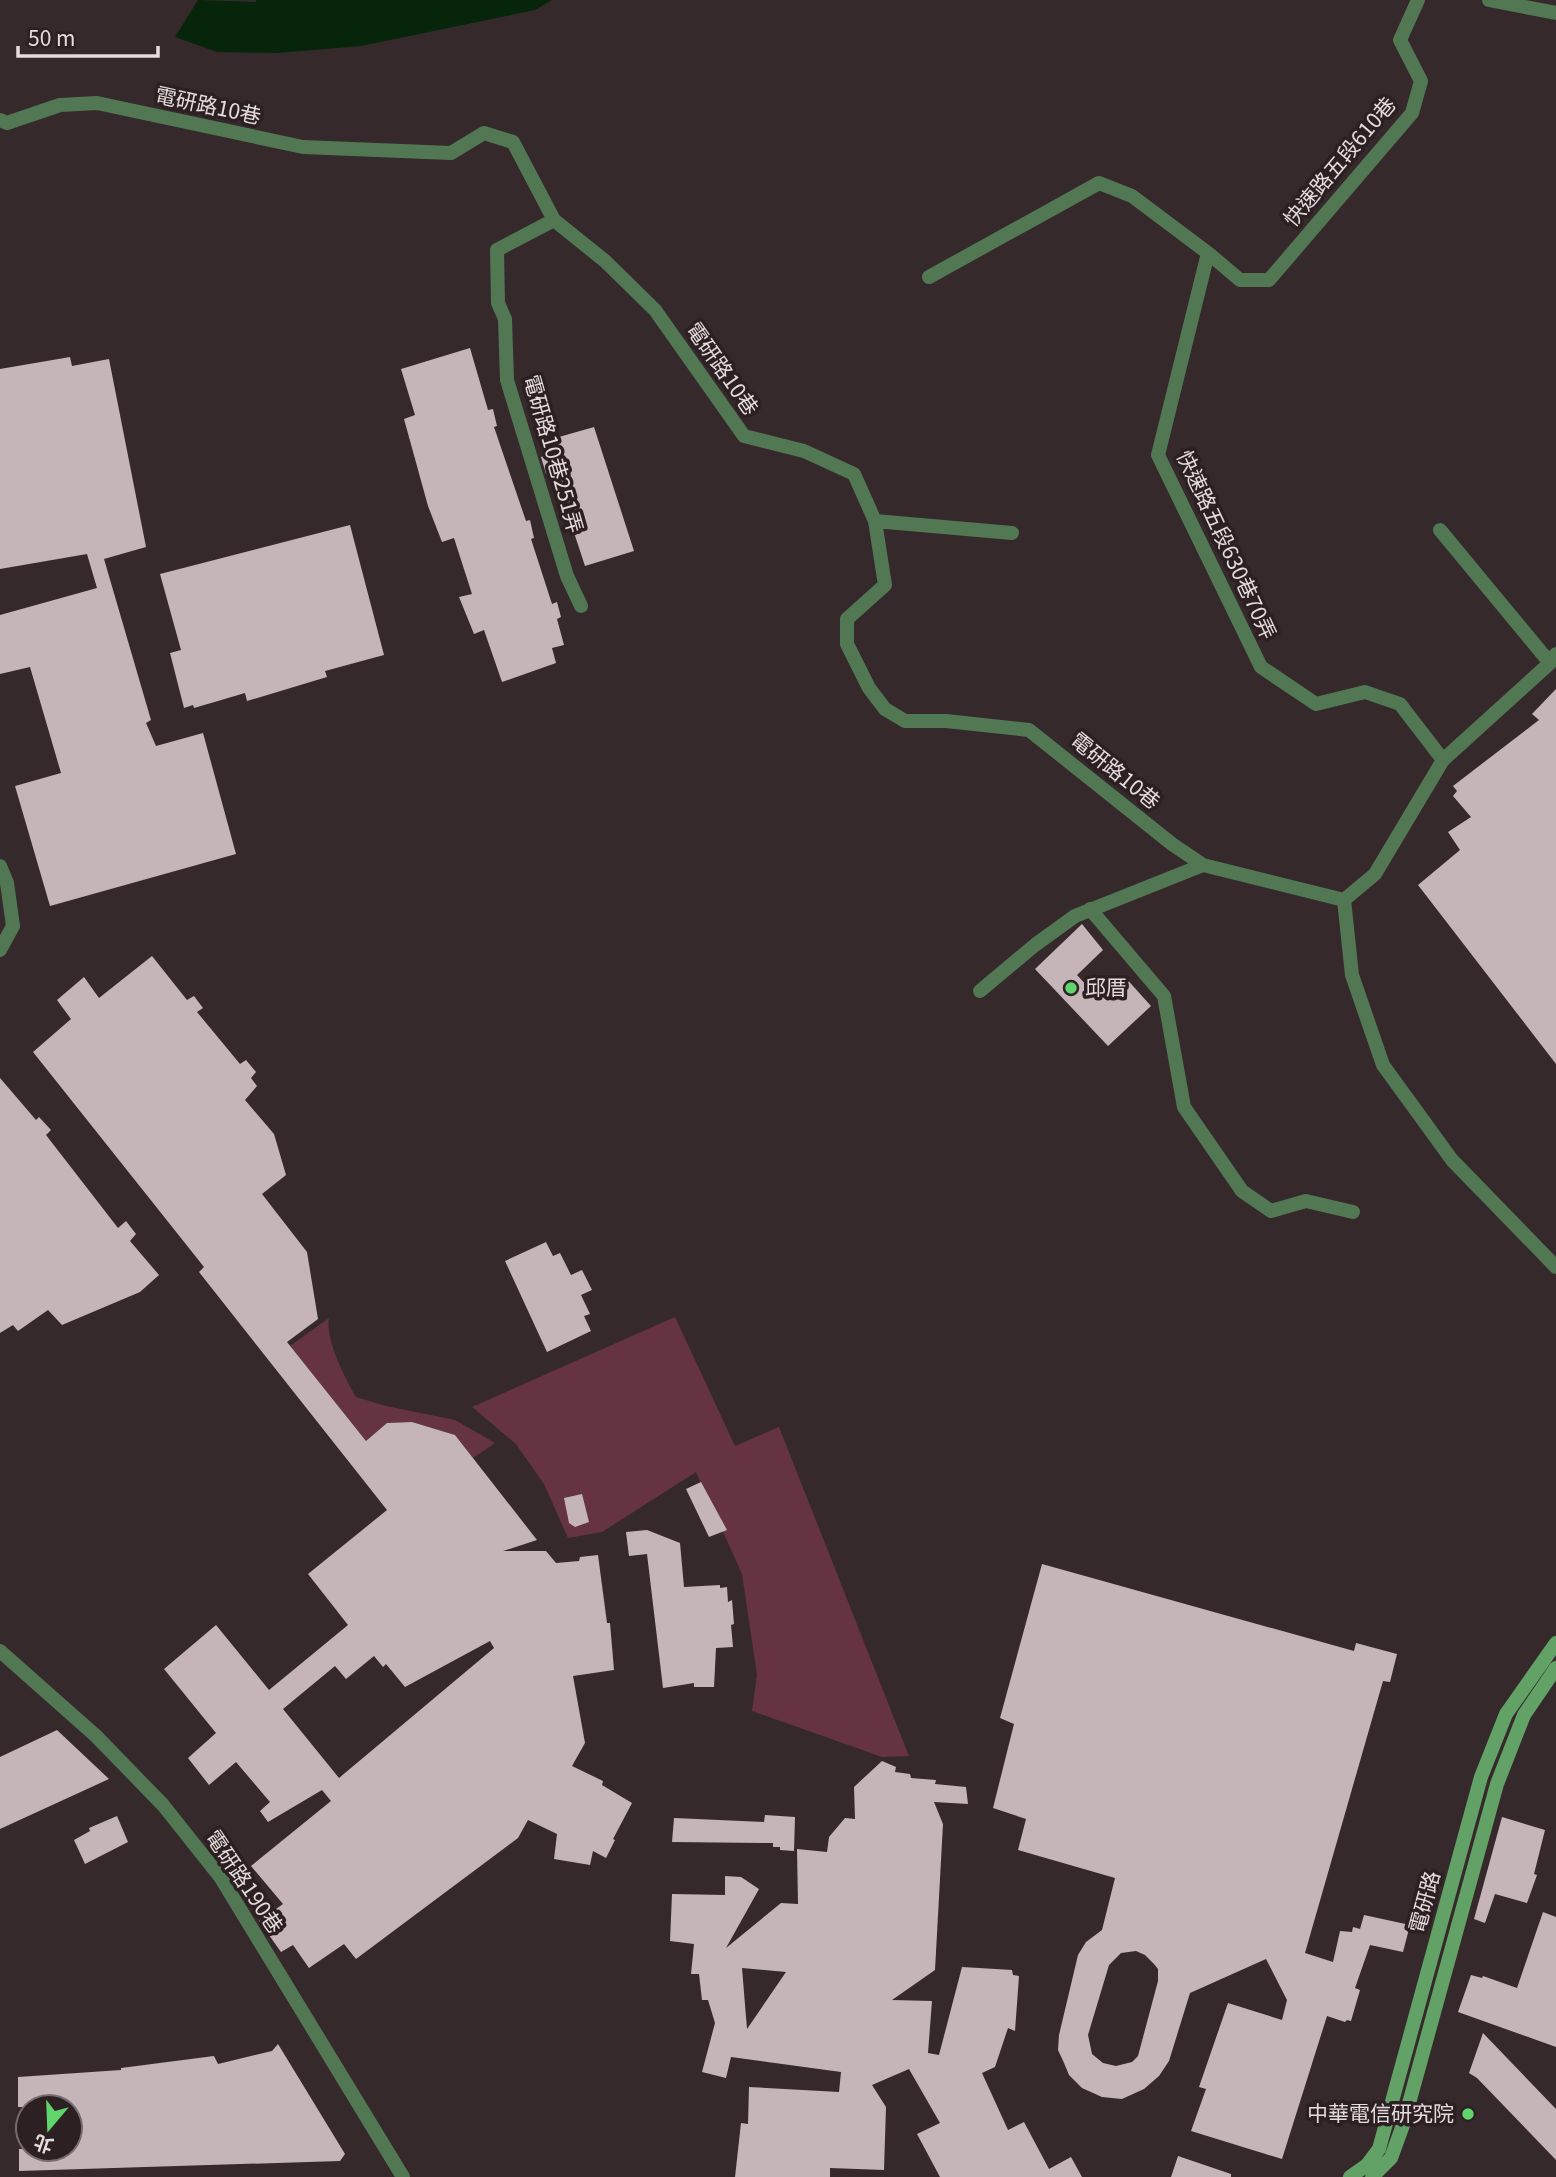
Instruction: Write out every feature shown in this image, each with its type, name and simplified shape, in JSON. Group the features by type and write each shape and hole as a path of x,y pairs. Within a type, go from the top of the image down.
{"street":[{"name":"快速路五段610巷","path":"1209,253 1240,280 1269,280 1412,113 1421,81 1400,40 1418,0"},
{"path":"1489,0 1556,13"},
{"name":"電研路10巷","path":"0,120 7,123 60,105 97,103 303,147 451,153 484,133 513,142 554,220 605,261 655,310 744,436 804,451 854,474 875,521 885,585 847,619 847,644 869,688 885,709 905,722 947,721 1029,730 1172,844 1203,865 1344,900"},
{"path":"929,277 1099,183 1132,196 1209,253"},
{"name":"電研路10巷251弄","path":"554,220 497,250 498,303 505,319 507,380 564,567 581,606"},
{"name":"快速路五段630巷70弄","path":"1209,253 1158,455 1261,667 1316,704 1365,692 1400,704 1443,760"},
{"path":"875,521 1012,533"},
{"path":"1440,530 1553,658 1443,760 1374,874 1344,900 1352,975 1383,1065 1452,1160 1556,1267"},
{"path":"980,991 1075,916 1203,865"},
{"path":"0,866 6,883 13,926 0,950"},
{"path":"1090,909 1164,996 1184,1107 1242,1191 1270,1211 1306,1201 1353,1212"},
{"name":"電研路","path":"1350,2177 1367,2165 1379,2149 1481,1777 1506,1714 1556,1643"},
{"name":"電研路190巷","path":"0,1651 96,1736 163,1805 221,1878 403,2177"},
{"name":"電研路","path":"1372,2177 1391,2158 1403,2125 1497,1784 1524,1715 1556,1668"}],"shaded area":[{"path":"198,0 552,0 535,10 361,46 277,53 217,52 175,37"},
{"path":"675,1317 735,1446 779,1427 909,1756 882,1757 752,1711 757,1675 742,1574 696,1472 602,1532 568,1538 544,1484 516,1444 472,1407"},
{"path":"329,1318 333,1347 356,1397 455,1420 495,1443 473,1458 455,1435 412,1422 387,1423 366,1441 290,1346"}],"building":[{"path":"470,348 488,410 493,409 497,426 494,427 526,521 530,520 534,538 531,539 552,604 557,602 561,617 557,619 564,645 552,648 556,663 502,682 484,630 474,634 459,597 472,594 454,538 442,542 428,506 404,419 415,415 401,369"},
{"path":"70,357 72,366 109,359 146,547 104,559 151,720 146,723 156,746 203,733 236,854 50,906 15,786 61,773 30,667 0,674 0,615 97,588 87,554 0,569 0,369"},
{"path":"594,427 634,551 585,566 554,472 546,474 541,457 549,454 545,441"},
{"path":"350,525 384,655 325,671 327,677 247,701 245,693 194,708 193,705 184,708 170,653 181,650 160,574"},
{"path":"1556,689 1556,1064 1418,885 1460,850 1448,832 1471,817 1453,796 1457,791 1453,786 1539,720 1532,714"},
{"name":"邱厝","path":"1082,924 1103,950 1077,975 1099,999 1124,976 1151,1006 1108,1046 1035,969"},
{"path":"152,956 187,1000 194,996 203,1008 197,1012 240,1064 246,1060 256,1072 251,1078 257,1086 245,1100 274,1134 286,1175 262,1194 307,1252 318,1319 287,1342 366,1441 387,1423 412,1422 455,1435 537,1540 503,1551 546,1551 556,1563 579,1561 580,1557 598,1555 607,1623 610,1623 614,1670 573,1676 585,1743 572,1766 603,1781 602,1785 632,1803 606,1858 593,1851 590,1865 554,1859 557,1834 528,1820 518,1838 356,1959 344,1944 309,1968 293,1945 281,1952 259,1921 283,1904 251,1866 331,1801 322,1790 268,1822 260,1811 270,1802 236,1762 209,1785 188,1758 216,1733 164,1669 216,1625 269,1690 348,1625 308,1574 387,1510 199,1272 204,1267 33,1052 71,1019 57,1000 84,977 99,998","holes":["490,1641 494,1648 339,1778 283,1709 335,1666 346,1679 374,1656 383,1667 386,1664 405,1687"]},
{"path":"0,1078 36,1120 39,1117 51,1130 46,1135 118,1228 126,1221 136,1234 130,1241 159,1275 140,1292 62,1325 48,1310 18,1331 13,1325 0,1333"},
{"path":"546,1242 553,1256 560,1253 571,1275 582,1270 592,1290 581,1295 590,1314 584,1316 591,1331 547,1352 505,1261"},
{"path":"701,1482 727,1530 709,1537 686,1489"},
{"path":"582,1494 589,1522 575,1527 569,1523 564,1498"},
{"path":"647,1530 680,1543 684,1587 727,1587 728,1602 732,1600 733,1647 716,1648 714,1687 694,1687 694,1683 663,1688 647,1554 629,1556 626,1532"},
{"path":"1042,1564 1354,1651 1356,1643 1397,1654 1390,1682 1383,1681 1305,1953 1333,1962 1340,1931 1352,1932 1353,1927 1360,1929 1364,1915 1410,1925 1403,1952 1370,1945 1355,1988 1360,1990 1351,2021 1345,2022 1327,2016 1282,2159 1191,2131 1206,2089 1199,2087 1228,2003 1282,2020 1287,2000 1266,1959 1190,1993 1169,2061 1159,2076 1144,2089 1122,2099 1102,2097 1082,2088 1069,2075 1058,2050 1059,2035 1078,1955 1086,1942 1102,1930 1115,1878 1018,1850 1026,1819 993,1808 1014,1724 1000,1718","holes":["1136,1951 1145,1955 1158,1969 1158,1981 1138,2056 1132,2062 1116,2066 1103,2063 1092,2054 1088,2035 1109,1965 1121,1953"]},
{"path":"57,1730 109,1779 0,1829 0,1757"},
{"path":"882,1761 896,1767 895,1772 910,1774 911,1778 966,1787 968,1804 934,1802 943,1824 935,1970 892,2000 932,2001 928,2053 939,2055 962,1967 1012,1970 1013,1975 1019,1976 1015,2031 1008,2028 995,2067 982,2073 1008,2130 1024,2122 1049,2169 1071,2157 1082,2177 940,2177 917,2134 940,2123 909,2069 872,2085 886,2107 884,2170 830,2168 830,2177 735,2177 741,2123 748,2124 749,2087 839,2092 841,2072 731,2057 726,2078 702,2072 715,2023 708,2000 702,2000 699,1974 691,1974 694,1944 670,1941 672,1894 725,1895 725,1876 741,1877 759,1889 726,1948 781,1903 798,1904 797,1849 827,1852 829,1837 845,1818 855,1819 854,1787","holes":["742,1968 786,1972 747,2029"]},
{"path":"765,1815 795,1817 794,1851 780,1850 780,1847 773,1847 773,1843 672,1842 674,1818 764,1822"},
{"path":"117,1816 128,1842 85,1864 74,1840 90,1831 89,1828"},
{"path":"1502,1817 1545,1830 1534,1874 1537,1875 1527,1903 1495,1894 1485,1923 1474,1919"},
{"path":"1543,1912 1556,1917 1556,2047 1458,2012 1471,1975 1483,1976 1517,1988"},
{"path":"1483,2033 1556,2109 1556,2160 1477,2078 1469,2073"},
{"path":"278,2044 345,2154 340,2161 19,2171 19,2163 84,2163 84,2093 18,2093 18,2077 121,2070 214,2056 218,2064 272,2051"},
{"path":"1178,2156 1231,2174 1231,2177 1171,2177"}],"place":[{"name":"邱厝","path":"1071,988"},
{"name":"中華電信研究院","path":"1468,2114"}]}
